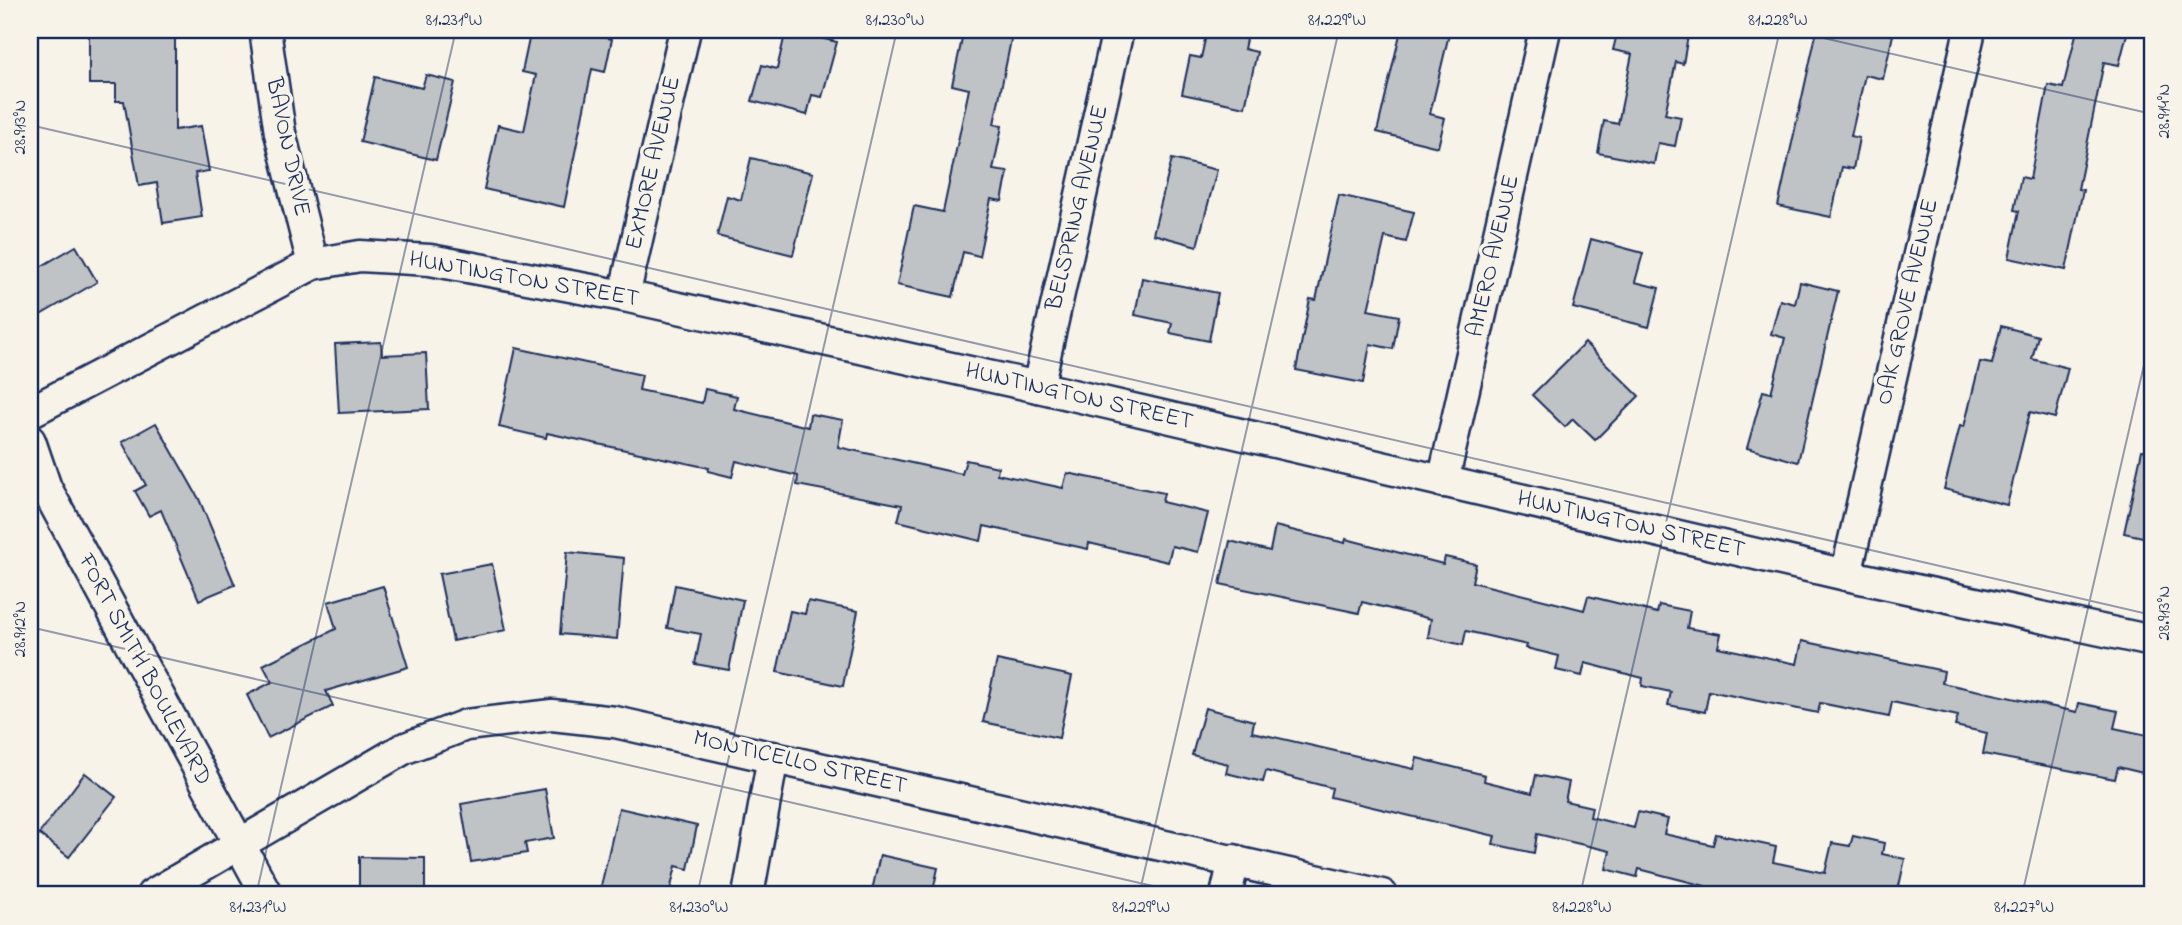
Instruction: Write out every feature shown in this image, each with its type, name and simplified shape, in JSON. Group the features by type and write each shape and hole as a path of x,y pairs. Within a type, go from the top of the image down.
{"street":[{"name":"BAVON DRIVE","path":"265,30 280,133 313,264"},
{"name":"EXMORE AVENUE","path":"624,296 685,30"},
{"name":"BELSPRING AVENUE","path":"1038,387 1118,30"},
{"name":"AMERO AVENUE","path":"1443,482 1545,30"},
{"name":"OAK GROVE AVENUE","path":"1846,575 1970,30"},
{"name":"HUNTINGTON STREET","path":"30,412 313,264 360,256 430,260 624,296 1038,387 1846,575 2152,641"},
{"name":"FORT SMITH BOULEVARD","path":"30,441 46,488 267,895"},
{"name":"MONTICELLO STREET","path":"152,895 403,749 466,726 552,715 615,722 1382,895"},
{"path":"748,895 773,757"},
{"path":"1226,895 1234,860"}],"building":[{"path":"111,30 175,30 175,130 201,126 209,171 195,173 202,217 163,223 157,183 139,186 124,101 116,101 116,84 89,84 89,33 111,33"},
{"path":"531,30 567,30 612,39 605,72 592,69 564,207 484,189 498,125 524,131 536,75 522,72"},
{"path":"786,30 837,42 822,97 812,95 807,115 752,101 762,65 777,69"},
{"path":"964,30 1013,30 994,124 1002,126 993,170 1008,172 1002,201 991,199 979,256 963,252 953,297 897,285 914,206 943,212 969,89 952,85"},
{"path":"1207,30 1248,30 1244,49 1257,52 1245,107 1182,94 1190,56 1201,58"},
{"path":"1401,30 1450,30 1430,114 1445,118 1438,147 1377,132"},
{"path":"1618,30 1689,30 1683,64 1676,62 1665,114 1681,117 1675,146 1658,143 1654,164 1598,153 1604,121 1618,124 1632,54 1613,50"},
{"path":"1817,30 1869,30 1893,35 1883,79 1865,75 1851,136 1859,138 1853,169 1842,167 1831,217 1778,206"},
{"path":"2077,30 2128,30 2119,65 2104,62 2078,189 2083,190 2066,270 2009,258 2019,211 2014,210 2021,177 2030,179 2048,85 2063,88"},
{"path":"426,75 455,82 436,160 360,142 375,77 422,88"},
{"path":"751,158 813,173 793,255 717,236 727,196 741,200"},
{"path":"1172,159 1217,170 1197,246 1153,234"},
{"path":"1339,195 1414,212 1406,242 1385,237 1368,310 1399,316 1393,349 1370,344 1363,383 1296,370 1310,299 1316,300"},
{"path":"1591,239 1643,253 1635,282 1659,288 1649,327 1573,308"},
{"path":"76,246 97,282 30,321 30,273"},
{"path":"1142,278 1218,293 1209,341 1170,333 1172,323 1135,315"},
{"path":"1800,282 1838,291 1798,462 1747,448 1763,391 1771,393 1785,338 1771,334 1780,300 1795,304"},
{"path":"2001,326 2038,336 2032,359 2068,368 2055,418 2030,412 2007,505 1944,489 1960,426 1964,427 1980,362 1992,364"},
{"path":"381,342 382,355 426,353 429,409 339,413 335,344"},
{"path":"1585,343 1639,396 1595,440 1573,419 1565,427 1532,395"},
{"path":"516,348 642,375 639,390 702,403 705,389 737,396 734,409 808,427 810,414 843,420 838,447 962,474 966,460 998,467 997,474 1063,488 1067,473 1164,493 1162,502 1208,513 1198,552 1172,546 1168,562 1089,543 1088,549 984,526 981,541 898,521 902,505 797,485 798,476 736,461 732,477 708,471 709,468 547,433 546,438 499,427"},
{"path":"156,423 199,499 235,585 199,600 161,510 149,516 135,491 146,485 122,442"},
{"path":"2142,450 2152,451 2152,539 2124,533"},
{"path":"1275,526 1345,543 1346,539 1443,564 1445,557 1476,564 1472,582 1584,610 1588,596 1657,613 1659,605 1690,611 1687,628 1721,634 1718,647 1797,664 1802,641 1944,671 1942,683 2077,712 2079,703 2118,711 2114,728 2152,736 2147,774 2118,767 2115,779 1983,754 1987,733 1955,726 1958,716 1892,702 1889,717 1820,703 1818,713 1709,691 1705,712 1668,705 1671,692 1642,686 1643,678 1585,663 1582,676 1556,670 1559,656 1526,648 1527,645 1466,631 1463,645 1428,637 1431,619 1362,602 1359,613 1220,584 1230,541 1270,551"},
{"path":"567,552 624,558 617,639 560,634"},
{"path":"492,564 506,630 453,641 439,574"},
{"path":"675,585 743,600 729,670 695,664 701,634 667,628"},
{"path":"383,586 408,667 326,691 333,706 268,738 247,695 272,682 263,665 336,629 328,602"},
{"path":"808,601 858,611 843,686 777,672 790,611 805,614"},
{"path":"997,660 1072,676 1059,738 983,722"},
{"path":"1205,708 1254,721 1252,732 1414,769 1417,758 1485,775 1484,781 1532,793 1536,775 1569,782 1565,801 1592,807 1590,817 1634,828 1638,812 1668,819 1664,834 1713,845 1716,834 1776,847 1773,862 1825,873 1832,843 1850,846 1853,836 1884,843 1882,854 1905,859 1897,895 1722,895 1703,891 1705,886 1639,869 1637,877 1606,869 1610,851 1537,834 1534,853 1493,844 1495,836 1330,797 1332,788 1266,771 1263,782 1226,773 1228,764 1192,755"},
{"path":"85,773 116,797 69,857 39,834"},
{"path":"545,789 554,838 525,843 527,853 471,862 461,804"},
{"path":"619,808 697,826 688,869 676,866 669,895 599,895"},
{"path":"880,855 938,868 932,895 871,895"},
{"path":"359,857 425,858 425,895 359,895"}]}
